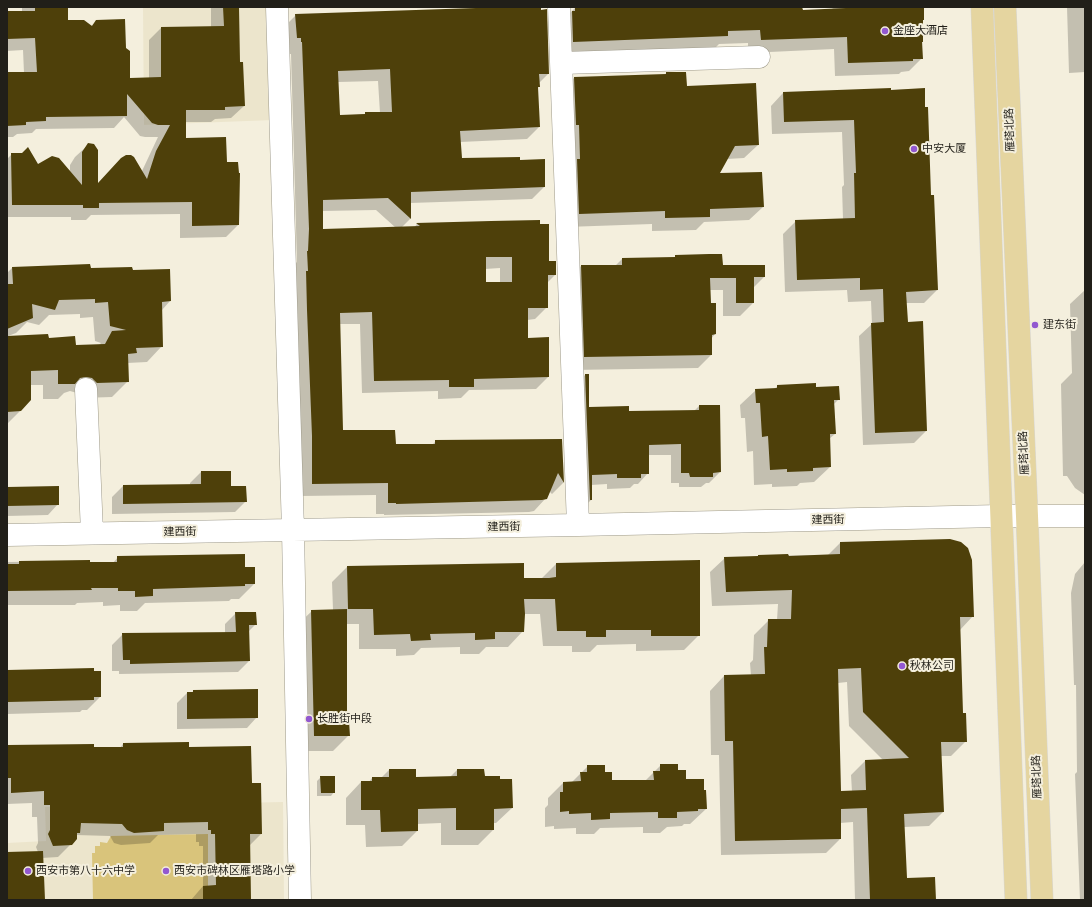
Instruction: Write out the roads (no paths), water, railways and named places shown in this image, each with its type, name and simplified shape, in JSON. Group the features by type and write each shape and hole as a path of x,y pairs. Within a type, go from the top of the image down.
{"main road":[{"path":"982,7 1000,516 1016,900"},
{"name":"雁塔北路","path":"1005,7 1042,900"}],"street":[{"path":"277,7 293,530 300,900"},
{"path":"559,7 578,525"},
{"path":"562,63 759,57"},
{"path":"86,389 92,533"},
{"path":"1000,516 1085,516"},
{"name":"建西街","path":"7,535 1000,516"}],"place":[{"name":"金座大酒店","path":"885,31"},
{"name":"中安大厦","path":"914,149"},
{"name":"建东街","path":"1035,325"},
{"name":"秋林公司","path":"902,666"},
{"name":"长胜街中段","path":"309,719"},
{"name":"西安市第八十六中学","path":"28,871"},
{"name":"西安市碑林区雁塔路小学","path":"166,871"}]}
